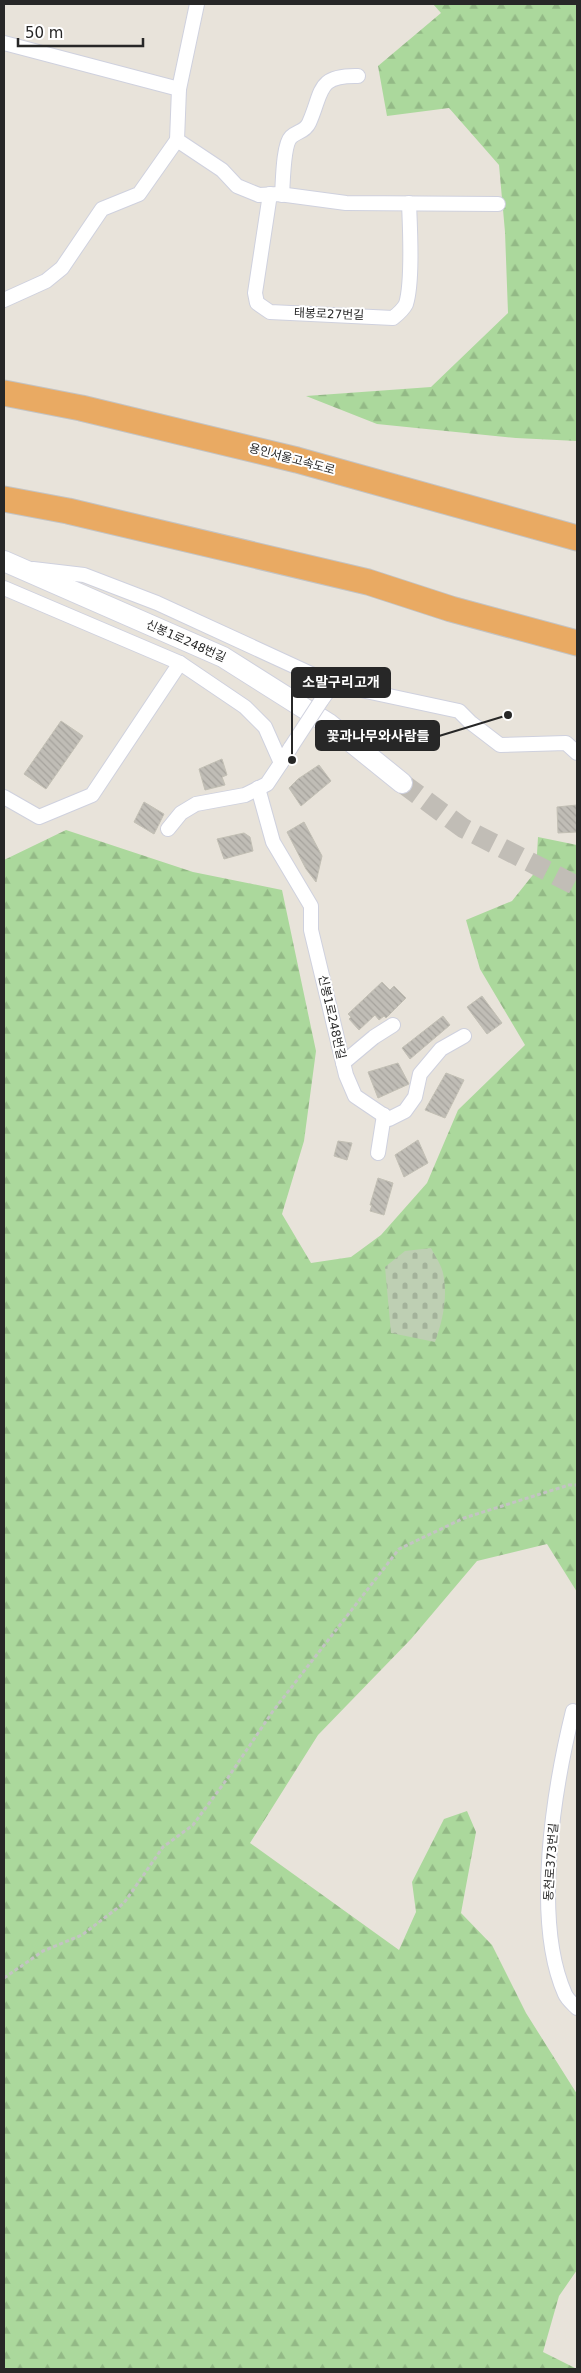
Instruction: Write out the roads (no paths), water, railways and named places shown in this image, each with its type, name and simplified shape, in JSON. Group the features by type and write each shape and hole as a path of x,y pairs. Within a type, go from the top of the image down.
{"highway":[{"name":"용인서울고속도로","path":"4,393 81,408 298,460 577,538"},
{"path":"4,499 68,511 368,582 451,609 577,643"}],"street":[{"path":"4,300 46,281 62,268 102,209 139,194 177,140 178,89 197,4"},
{"path":"4,43 178,89"},
{"name":"태봉로27번길","path":"358,76 335,78 321,87 308,124 304,130 291,136 287,145 255,293 257,303 263,309 284,313 326,313 393,318 400,313 406,304 408,289 409,203"},
{"path":"177,140 222,170 246,191 260,195 276,194 332,202 498,204"},
{"path":"12,564 84,575 157,603 333,684 459,711 500,745 566,743 577,753"},
{"name":"신봉1로248번길","path":"12,564 223,657 328,724 402,783"},
{"path":"4,588 180,663 245,707 265,727 281,763"},
{"path":"4,797 39,817 92,795 180,663"},
{"path":"168,829 181,813 196,804 245,795 267,784 333,684"},
{"name":"신봉1로248번길","path":"258,788 273,842 311,906 311,930 343,1063 355,1096 386,1117"},
{"path":"343,1063 374,1036 393,1025"},
{"path":"378,1153 386,1117 404,1111 414,1097 420,1074 441,1049 464,1036"},
{"name":"동천로373번길","path":"573,1712 566,1742 550,1851 548,1908 552,1946 565,1995 577,2008"}],"tunnel":[{"path":"402,783 463,828 577,886"}],"place":[{"name":"꽃과나무와사람들","path":"508,715"},
{"name":"소말구리고개","path":"292,760"}]}
